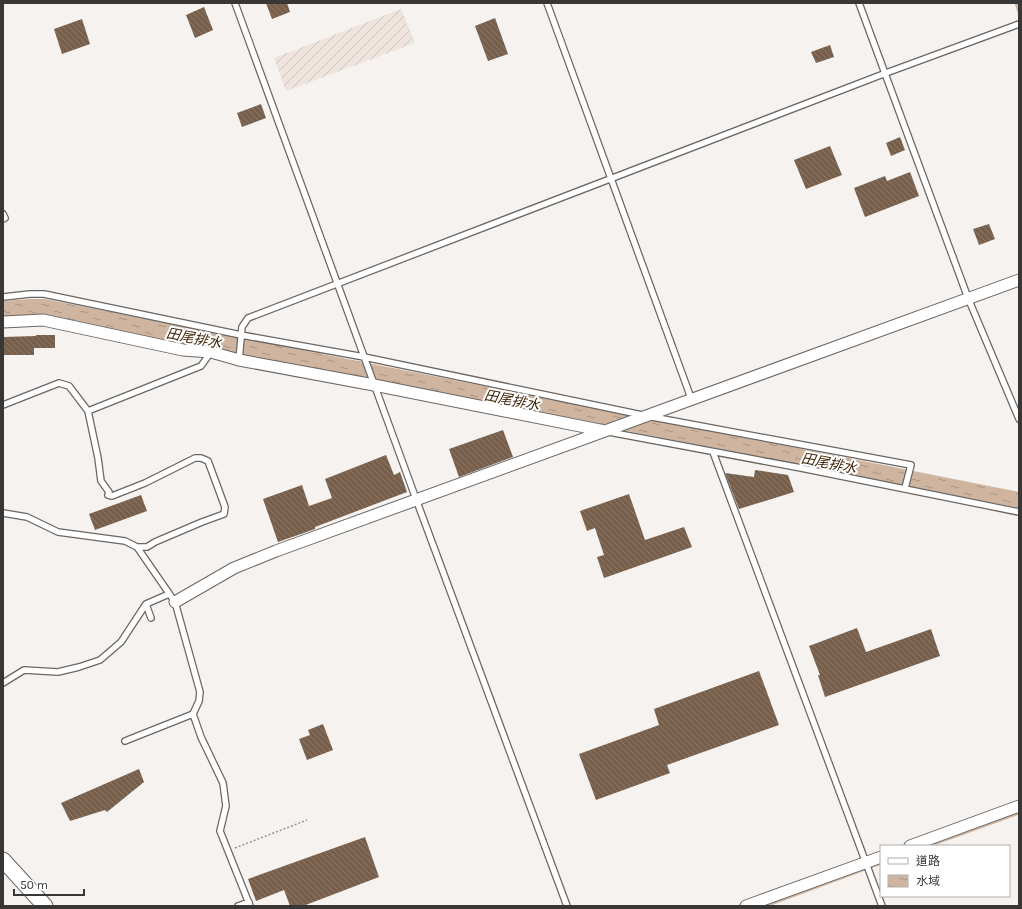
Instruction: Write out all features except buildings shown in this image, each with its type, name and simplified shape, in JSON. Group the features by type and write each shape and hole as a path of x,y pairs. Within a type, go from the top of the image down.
{"street":[{"path":"172,598 241,565 276,551 647,416 691,398 1019,280"},
{"path":"3,322 43,320 183,350 239,356 374,385 605,431"},
{"path":"913,845 1019,806"},
{"path":"746,906 880,857"},
{"path":"3,860 45,906"}],"lane":[{"path":"234,3 567,906"},
{"path":"547,3 691,398"},
{"path":"859,3 968,298 1019,418"},
{"path":"239,356 242,326 248,318 886,73 1019,24"},
{"path":"3,214 5,218 3,219"},
{"path":"3,297 44,294 241,335 364,357 647,416 911,465 905,488"},
{"path":"88,411 201,366 211,352"},
{"path":"3,405 59,383 69,386 88,411 98,458 101,482 109,492 108,495 112,496 125,491 195,458 201,458 208,461 225,507 224,514 155,542 147,547 137,547 125,541 58,532 26,517 3,513"},
{"path":"605,431 905,488 1019,512"},
{"path":"713,452 882,906"},
{"path":"125,741 193,714 199,701 200,692 172,598 137,547"},
{"path":"3,683 24,670 58,672 100,660 121,642 146,604 172,598"},
{"path":"146,604 151,618"},
{"path":"193,714 201,737 222,783 226,806 220,831 229,850 249,904 238,906"}],"path":[{"path":"229,850 307,820"}],"shaded area":[{"path":"401,9 415,43 286,91 274,58"}],"water":[{"name":"田尾排水","path":"45,299 1019,492 1019,508 42,316 3,318 3,301"}],"waterway":[{"path":"1016,3 1019,12"},
{"path":"931,845 1019,813"},
{"path":"765,906 880,863"}]}
